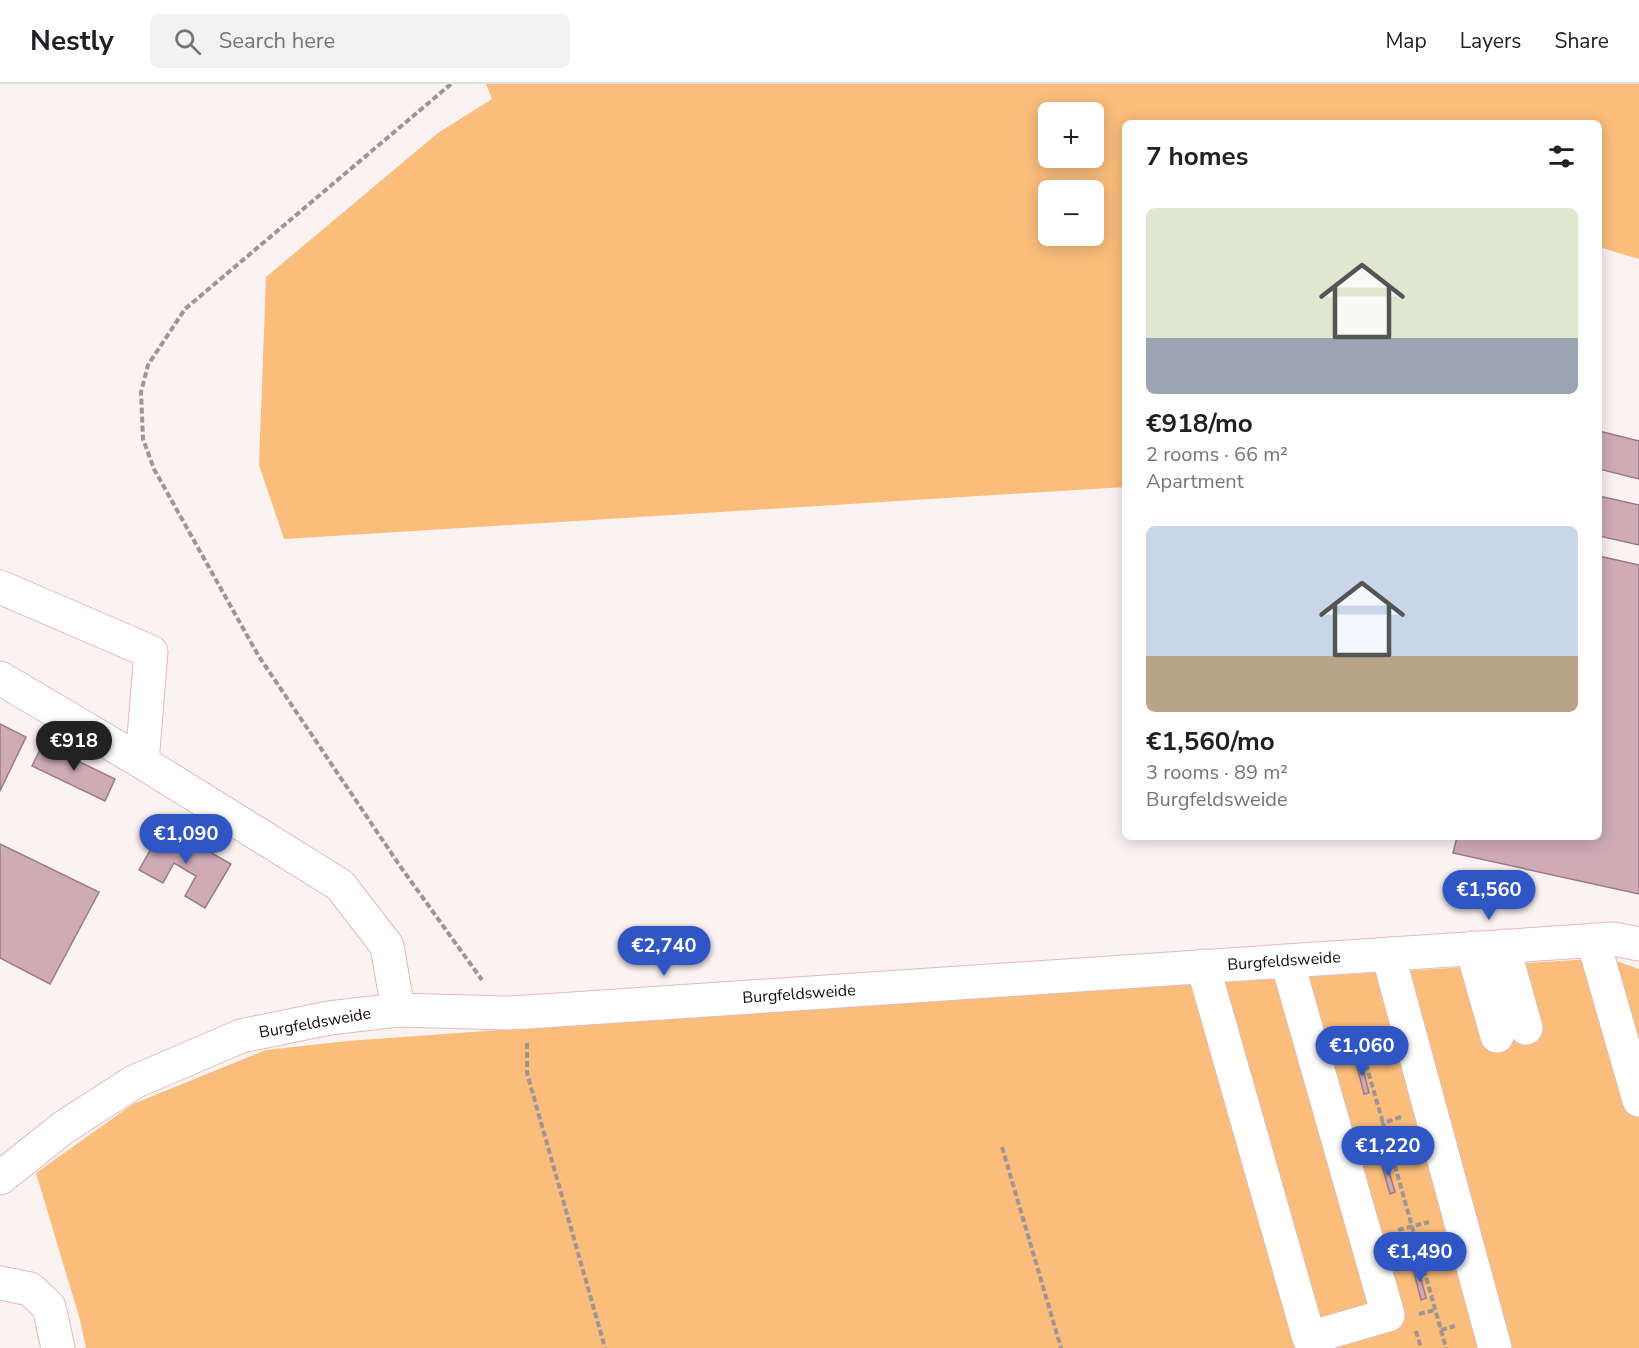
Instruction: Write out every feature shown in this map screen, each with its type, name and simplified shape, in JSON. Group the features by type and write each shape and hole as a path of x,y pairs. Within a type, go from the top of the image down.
{"street":[{"path":"0,586 151,652 142,762"},
{"path":"0,678 142,762 340,885 387,946 398,1010"},
{"name":"Burgfeldsweide","path":"0,1178 64,1127 134,1082 241,1036 329,1018 398,1010 517,1012 1593,940 1614,939 1639,944"},
{"path":"1593,940 1639,1100"},
{"path":"1488,947 1511,1032"},
{"path":"1388,954 1495,1348"},
{"path":"1203,966 1309,1338 1388,1316 1287,961"},
{"path":"0,1283 30,1289 49,1307 57,1348"}],"path":[{"path":"451,84 185,309 148,365 141,392 143,439 154,469 258,655 400,866 517,1012 527,1073 606,1348"},
{"path":"1315,1059 1410,1035"},
{"path":"1361,1047 1446,1348"},
{"path":"1383,1123 1430,1108"},
{"path":"1366,1150 1388,1144"},
{"path":"1002,1147 1060,1348"},
{"path":"1389,1232 1459,1214"},
{"path":"1412,1317 1435,1310"}],"shaded area":[{"path":"486,84 1639,84 1639,259 1602,248 1602,120 1122,120 1122,487 284,539 259,465 266,277 438,133 492,99"},
{"path":"1608,958 1639,969 1639,1348 86,1348 80,1320 36,1173 133,1104 266,1050 348,1041 527,1028"}],"building":[{"path":"1602,432 1639,441 1639,479 1602,470"},
{"path":"1602,497 1639,505 1639,545 1602,537"},
{"path":"1602,557 1639,565 1639,894 1453,853 1456,840 1602,840"},
{"path":"0,724 26,737 0,791"},
{"path":"43,744 115,779 105,801 32,766"},
{"path":"164,826 231,864 205,908 185,896 196,876 174,863 163,883 139,870"},
{"path":"0,844 99,892 50,984 0,958"},
{"path":"1361,1061 1369,1093 1364,1094 1356,1062"},
{"path":"1386,1161 1395,1192 1390,1194 1381,1162"},
{"path":"1418,1267 1426,1298 1421,1300 1413,1268"}]}
